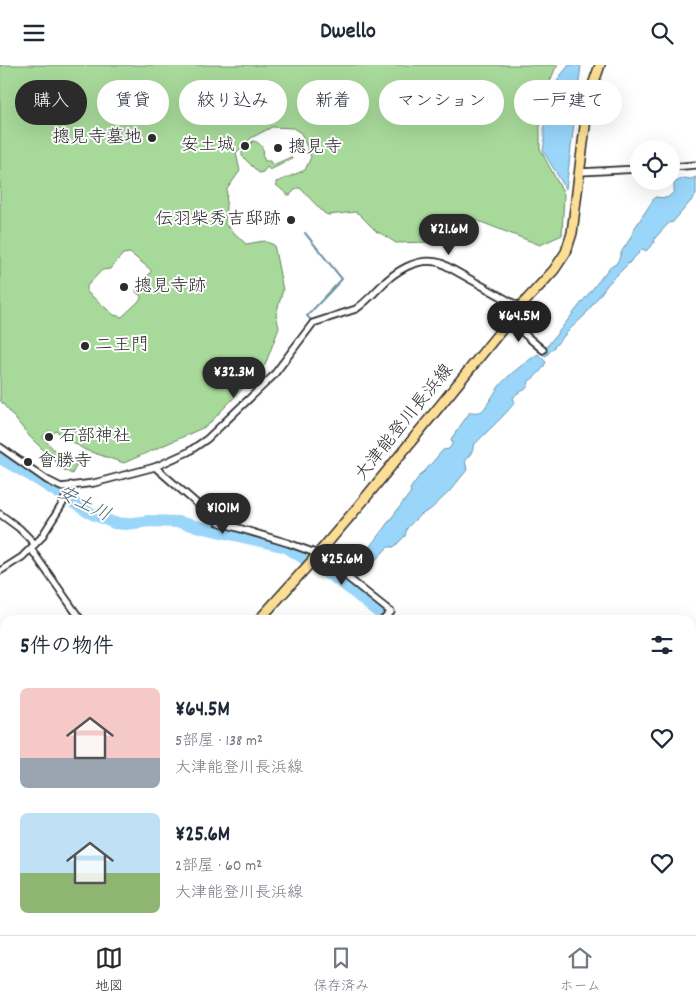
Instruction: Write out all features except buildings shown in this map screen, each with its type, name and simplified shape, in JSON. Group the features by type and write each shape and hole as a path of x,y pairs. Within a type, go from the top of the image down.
{"main road":[{"name":"大津能登川長浜線","path":"264,615 362,502 520,307 554,270 566,252 572,233 590,97 600,65"}],"street":[{"path":"680,166 696,165"},
{"path":"580,172 630,169"},
{"path":"0,447 47,480 61,487 70,488 94,483 155,467 188,451 207,439 273,376 313,323 356,309 395,274 424,261 441,263 520,307"},
{"path":"509,321 543,350"},
{"path":"155,467 218,522 288,543 313,560 338,570 390,612 387,615"},
{"path":"0,571 22,557 41,538 70,488"},
{"path":"0,514 19,529 33,546 78,615"}],"green space":[{"path":"0,65 558,65 550,80 514,80 514,125 540,125 540,149 564,194 562,235 540,245 463,215 429,242 396,243 377,232 355,212 328,215 300,188 297,188 288,195 276,185 276,182 305,170 311,157 301,133 293,128 272,127 251,138 236,153 240,171 227,189 225,224 246,244 264,241 274,245 283,290 276,314 279,328 265,365 207,426 124,463 85,450 56,431 53,434 49,431 43,438 58,454 78,462 72,474 64,470 30,437 0,400","holes":["130,253 151,272 136,289 141,299 122,317 114,315 87,292 87,286 102,270 110,269 123,254"]},
{"path":"253,141 257,142 264,152 262,154 265,161 270,161 273,165 291,157 292,159 270,170 267,167 263,172 259,173 242,156 242,152"}],"water":[{"path":"569,65 581,65 579,80 557,80"},
{"path":"544,125 574,125 566,189 543,151"},
{"path":"696,177 696,195 673,222 669,223 655,238 654,243 646,251 643,249 608,284 584,316 546,356 541,354 609,268 616,264 634,229 655,197 667,198 674,190 680,190 680,180"},
{"path":"538,354 546,362 543,367 529,381 524,390 517,393 513,398 515,402 505,414 473,446 472,452 465,460 467,470 449,492 407,528 405,536 394,547 388,547 351,584 340,574 359,561 411,492 410,489 421,474 443,450 449,449 453,443 451,439 470,412 482,411 506,379"}],"waterway":[{"path":"305,233 342,279 307,316 312,321"},
{"name":"安土川","path":"0,458 88,512 114,523 178,522 286,547 344,584 382,615"}],"place":[{"name":"摠見寺墓地","path":"152,138"},
{"name":"安土城","path":"245,146"},
{"name":"摠見寺","path":"278,148"},
{"name":"伝羽柴秀吉邸跡","path":"291,220"},
{"name":"摠見寺跡","path":"124,287"},
{"name":"二王門","path":"85,346"},
{"name":"石部神社","path":"49,437"},
{"name":"會勝寺","path":"28,462"}]}
